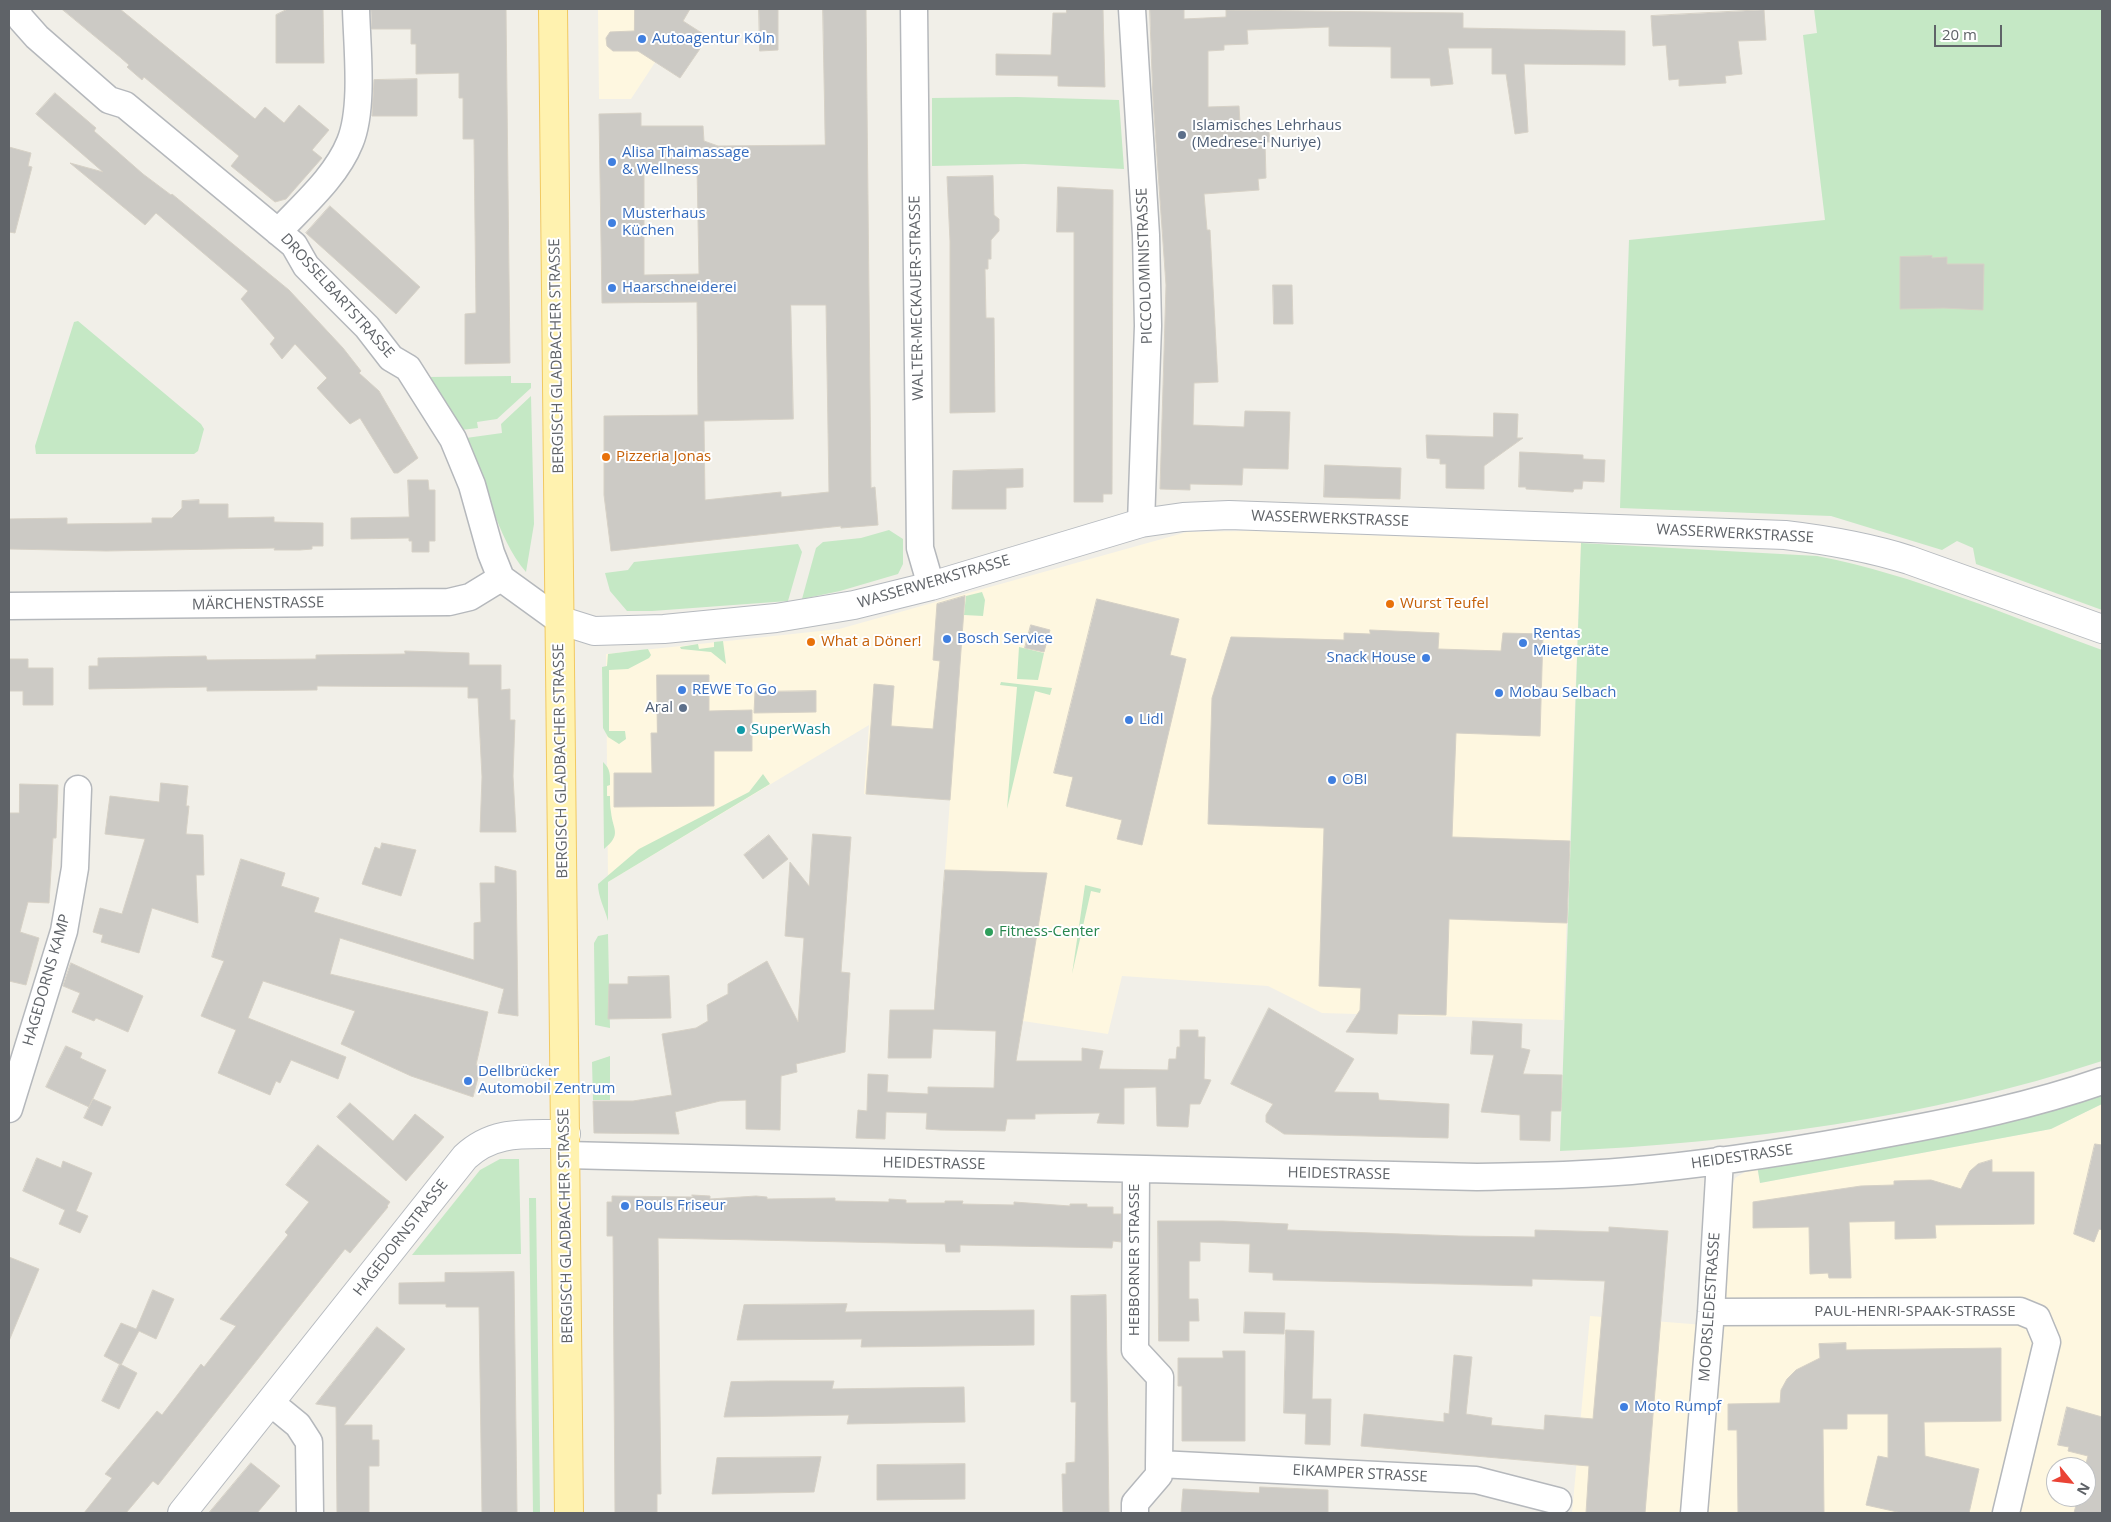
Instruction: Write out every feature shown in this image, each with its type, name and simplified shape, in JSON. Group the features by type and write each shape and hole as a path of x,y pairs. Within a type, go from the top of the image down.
{"main road":[{"name":"BERGISCH GLADBACHER STRASSE","path":"553,9 570,1513"},
{"name":"WASSERWERKSTRASSE","path":"559,620 594,631 664,629 776,618 886,599 1141,523 1183,517 1229,515 1793,536 1848,544 1909,560 2102,629"},
{"name":"HAGEDORNSTRASSE","path":"182,1513 465,1157 477,1145 493,1138 508,1135 566,1144"}],"street":[{"path":"278,232 329,176 350,143 357,109 356,9"},
{"name":"WALTER-MECKAUER-STRASSE","path":"914,9 920,548 931,586"},
{"name":"PICCOLOMINISTRASSE","path":"1132,9 1146,235 1148,326 1141,523"},
{"name":"DROSSELBARTSTRASSE","path":"15,19 109,100 125,105 294,245 306,266 367,327 391,358 408,368 453,439 472,485 491,554 501,578"},
{"path":"501,578 559,620"},
{"name":"MÄRCHENSTRASSE","path":"9,606 449,602 470,597 501,578"},
{"name":"HAGEDORNS KAMP","path":"9,1108 64,931 75,868 78,788"},
{"name":"HEIDESTRASSE","path":"566,1144 1136,1169 1477,1177 1651,1169 1839,1143 1943,1123 2045,1099 2102,1081"},
{"name":"MOORSLEDESTRASSE","path":"1694,1513 1711,1312 1720,1160"},
{"name":"HEBBORNER STRASSE","path":"1135,1513 1135,1503 1159,1476 1160,1377 1135,1350 1136,1169"},
{"name":"PAUL-HENRI-SPAAK-STRASSE","path":"1711,1312 2020,1312 2036,1318 2048,1342 2006,1513"},
{"path":"270,1402 298,1425 309,1442 310,1513"},
{"name":"EIKAMPER STRASSE","path":"1159,1464 1476,1480 1558,1501"}],"shaded area":[{"path":"598,9 690,9 631,99 599,99"},
{"path":"1248,531 1581,543 1563,1020 1322,1013 1268,986 1122,976 1108,1034 1023,1021 1027,993 936,990 950,800 864,794 869,725 608,882 606,654 839,629 1187,532"},
{"path":"2102,1104 2102,1513 1572,1513 1590,1316 1717,1326 1727,1199 1735,1178 1757,1165 1760,1183 2051,1129"}],"green space":[{"path":"1814,9 2102,9 2102,610 1976,564 1973,548 1957,541 1942,550 1831,516 1620,508 1629,240 1825,220 1803,35 1817,33"},
{"path":"1017,97 1119,100 1124,169 1024,164 932,166 932,98"},
{"path":"78,321 201,424 204,429 198,451 194,454 36,454 35,446 74,322"},
{"path":"511,376 511,383 531,383 531,388 497,419 477,422 478,428 461,430 429,377"},
{"path":"531,396 534,524 526,572 516,558 499,526 466,438 502,433 501,424"},
{"path":"889,530 903,539 903,564 898,574 840,591 802,599 816,548 823,542 861,538"},
{"path":"1581,543 1817,556 1854,564 1926,585 2102,650 2102,1061 1970,1098 1834,1124 1697,1142 1560,1151"},
{"path":"798,544 802,552 788,601 652,611 627,611 610,591 605,573 628,570 634,562"},
{"path":"982,592 985,600 983,616 964,615 966,596"},
{"path":"723,641 726,664 711,652 681,649 680,647 698,644 699,649 714,647 714,642"},
{"path":"1019,647 1044,653 1038,680 1017,679"},
{"path":"648,649 651,655 649,658 628,669 609,670 609,731 625,731 626,739 619,744 608,737 603,728 602,667 607,666 608,654"},
{"path":"1001,682 1052,688 1050,695 1035,691 1007,809 1017,687 1000,685"},
{"path":"603,762 610,773 610,785 607,786 607,796 610,796 615,832 613,840 604,849"},
{"path":"763,774 770,784 608,882 608,921 600,898 598,884 639,849 749,792"},
{"path":"1085,885 1101,889 1100,893 1091,891 1072,974"},
{"path":"608,934 610,1028 595,1025 594,943 598,936"},
{"path":"610,1056 610,1100 593,1100 592,1062"},
{"path":"2102,1089 2102,1104 2051,1129 1760,1183 1757,1165"},
{"path":"500,1159 519,1159 521,1254 412,1255 480,1170"},
{"path":"529,1198 536,1198 540,1513 533,1513"}],"building":[{"path":"62,9 120,9 255,119 265,107 284,123 299,105 329,130 312,150 322,158 286,199 275,202 231,166 239,156 144,77 142,80 127,67 129,65"},
{"path":"288,9 323,9 324,63 276,63 276,15"},
{"path":"371,9 506,9 510,363 465,364 465,314 476,313 474,139 463,139 463,98 459,98 459,73 416,74 416,44 411,44 411,29 372,29"},
{"path":"635,9 690,9 683,21 708,37 680,78 638,51 613,51 607,46 606,38 610,32 634,31"},
{"path":"759,9 778,9 778,50 760,51"},
{"path":"823,9 866,9 871,488 875,487 878,525 841,528 841,526 611,551 604,495 604,416 698,415 697,302 602,303 599,114 641,113 641,126 703,126 704,141 718,146 825,145","holes":["697,167 699,274 644,275 644,168","791,305 826,305 829,492 781,497 781,492 705,500 704,421 793,419"]},
{"path":"1067,9 1103,9 1105,87 1058,86 1058,76 996,75 996,54 1051,55 1053,13 1066,13"},
{"path":"1150,9 1184,9 1184,19 1226,17 1226,10 1463,13 1463,28 1625,31 1625,65 1524,64 1528,132 1515,134 1506,74 1492,74 1492,48 1448,48 1453,84 1431,86 1430,78 1391,78 1391,47 1329,46 1329,27 1247,30 1248,44 1224,45 1224,50 1208,51 1208,107 1239,106 1240,123 1268,123 1270,142 1265,142 1266,178 1258,179 1259,190 1204,194 1207,230 1210,230 1218,382 1194,383 1193,425 1244,427 1245,411 1290,412 1288,469 1243,468 1242,485 1190,484 1190,490 1160,489 1166,285 1153,100"},
{"path":"1764,10 1766,40 1738,41 1742,74 1725,76 1726,83 1679,86 1679,79 1669,80 1666,45 1653,46 1651,16"},
{"path":"417,79 417,116 372,116 374,80"},
{"path":"55,93 96,128 94,131 143,174 172,194 289,290 343,348 361,371 359,373 379,391 418,458 398,473 394,473 360,418 350,424 317,388 327,378 295,344 282,359 270,344 275,338 241,299 248,291 156,213 145,225 70,163 103,172 36,114"},
{"path":"9,147 31,153 28,166 32,167 15,233 9,232"},
{"path":"993,176 994,215 999,219 999,231 991,240 991,259 988,259 988,269 985,269 986,318 994,318 995,412 950,413 950,241 947,177"},
{"path":"1058,187 1113,190 1112,494 1103,494 1103,502 1074,502 1074,232 1057,232"},
{"path":"330,206 420,287 396,314 306,233"},
{"path":"1932,256 1932,258 1947,257 1947,264 1984,264 1983,310 1944,308 1900,309 1900,257"},
{"path":"1273,285 1292,285 1293,324 1274,324"},
{"path":"1494,413 1518,414 1517,438 1523,438 1484,466 1484,489 1446,488 1446,464 1440,464 1440,459 1427,458 1426,435 1493,437"},
{"path":"1520,452 1583,455 1583,459 1605,460 1604,482 1583,481 1582,489 1574,489 1573,492 1519,487"},
{"path":"1325,465 1401,468 1400,499 1324,497"},
{"path":"1023,469 1023,487 1006,488 1006,509 952,509 953,471"},
{"path":"408,480 428,480 429,490 435,490 435,541 429,541 429,552 412,552 412,541 409,541 409,538 351,539 351,518 409,517"},
{"path":"199,500 199,504 228,504 228,518 274,517 274,522 323,523 323,546 312,546 312,549 300,550 274,550 275,548 106,551 9,549 9,519 67,518 67,524 152,523 152,518 172,518 182,508 182,501"},
{"path":"965,596 950,800 866,794 874,684 894,686 891,726 933,729 940,661 933,660 937,604"},
{"name":"Lidl","path":"1097,599 1179,619 1170,655 1186,659 1142,845 1117,839 1122,820 1066,806 1073,777 1054,773"},
{"path":"1031,625 1050,630 1044,652 1025,648"},
{"name":"OBI","path":"1370,630 1439,633 1438,649 1501,651 1503,633 1543,634 1540,736 1456,733 1452,837 1570,841 1567,923 1449,919 1446,1015 1398,1014 1397,1034 1346,1032 1360,1010 1361,988 1319,986 1324,828 1208,824 1212,698 1231,637 1344,640 1344,633 1370,634"},
{"path":"405,651 469,653 469,665 501,665 501,690 510,689 510,720 515,720 513,776 516,832 480,832 482,777 478,698 468,698 468,687 317,686 317,690 207,691 207,687 89,689 89,666 98,666 98,658 206,656 207,660 316,659 316,655 405,654"},
{"path":"9,659 28,659 28,668 53,668 53,705 23,705 23,691 9,691"},
{"path":"657,675 709,675 709,711 752,710 752,751 714,751 714,806 614,807 614,773 652,773 651,733 657,733"},
{"path":"816,691 816,712 754,713 755,692"},
{"path":"161,783 188,786 186,806 189,806 186,834 203,835 204,875 196,875 198,923 152,908 139,953 101,942 103,935 93,932 100,908 122,914 145,839 105,834 110,796 159,802"},
{"path":"20,784 58,785 56,838 53,838 49,903 28,902 20,932 39,938 26,985 9,981 9,813 19,813"},
{"path":"813,834 851,837 841,972 850,973 845,1052 796,1064 797,1072 781,1076 780,1130 746,1129 746,1100 720,1101 675,1112 679,1134 594,1133 593,1101 633,1101 672,1095 662,1034 696,1028 708,1021 707,1005 728,994 728,984 767,961 798,1022 804,938 785,936 790,862 809,886"},
{"path":"769,835 788,859 763,879 744,855"},
{"path":"382,843 416,850 401,896 362,884 375,847 380,849"},
{"path":"241,859 285,873 281,886 319,898 314,912 474,960 474,923 481,922 480,883 495,883 495,866 516,871 518,1016 498,1013 504,989 340,938 330,974 488,1012 476,1065 481,1066 473,1097 411,1076 341,1044 355,1011 263,981 248,1018 346,1057 338,1079 291,1060 280,1083 276,1081 270,1095 218,1073 236,1030 201,1016 224,961 212,957"},
{"path":"945,870 1047,873 1016,1061 1082,1061 1082,1048 1103,1051 1099,1069 1168,1070 1169,1059 1176,1059 1177,1047 1180,1047 1180,1030 1198,1030 1198,1037 1205,1037 1204,1079 1211,1080 1200,1104 1190,1104 1188,1127 1157,1126 1156,1087 1124,1088 1124,1124 1097,1123 1100,1113 1035,1114 1035,1119 1007,1119 1005,1131 940,1130 926,1129 927,1113 886,1112 885,1139 856,1138 858,1110 867,1111 868,1074 888,1075 887,1092 928,1094 928,1087 994,1088 996,1031 933,1029 931,1058 888,1058 890,1010 934,1010"},
{"path":"71,963 143,996 128,1032 96,1018 94,1021 72,1012 80,993 63,986"},
{"path":"669,976 671,1018 608,1019 609,984 628,984 628,977"},
{"path":"1269,1008 1354,1059 1334,1092 1378,1093 1379,1100 1449,1104 1448,1138 1284,1134 1266,1122 1266,1115 1273,1104 1231,1084"},
{"path":"1473,1021 1522,1024 1521,1048 1530,1050 1523,1074 1562,1075 1561,1111 1551,1111 1550,1141 1520,1140 1520,1115 1481,1112 1494,1055 1471,1054"},
{"path":"66,1046 82,1053 80,1058 106,1070 89,1107 46,1087"},
{"path":"93,1099 111,1107 102,1126 84,1118"},
{"path":"350,1103 393,1141 415,1114 444,1137 406,1181 337,1117"},
{"path":"2095,1144 2102,1145 2102,1230 2099,1229 2094,1242 2074,1234"},
{"path":"318,1145 390,1202 388,1207 350,1253 345,1249 158,1485 153,1481 126,1513 84,1513 112,1478 105,1474 157,1411 162,1415 201,1364 204,1367 236,1326 220,1319 288,1235 285,1232 309,1202 286,1185"},
{"path":"37,1158 61,1168 63,1161 92,1173 76,1211 88,1216 80,1233 59,1224 65,1210 23,1191"},
{"path":"1992,1160 1992,1172 2034,1172 2034,1224 1935,1225 1936,1238 1895,1239 1895,1221 1849,1222 1851,1278 1829,1278 1828,1273 1810,1274 1809,1227 1753,1228 1753,1202 1861,1186 1894,1185 1894,1181 1931,1180 1961,1189 1970,1171 1978,1164"},
{"path":"692,1195 710,1196 710,1199 756,1196 767,1197 767,1199 835,1198 835,1201 889,1202 889,1199 906,1200 906,1203 963,1201 962,1204 1014,1205 1014,1202 1070,1206 1070,1204 1087,1204 1087,1207 1113,1207 1113,1214 1121,1214 1121,1242 1113,1241 1112,1248 960,1245 960,1252 946,1252 945,1244 658,1238 661,1494 657,1494 657,1513 615,1513 613,1236 607,1236 607,1202 612,1202 612,1196 693,1197"},
{"path":"1158,1221 1288,1224 1287,1230 1459,1236 1535,1237 1535,1230 1609,1232 1609,1227 1668,1231 1645,1513 1586,1513 1589,1466 1361,1446 1364,1414 1444,1422 1444,1413 1449,1414 1454,1355 1472,1357 1466,1414 1492,1418 1491,1425 1544,1430 1545,1415 1593,1419 1605,1281 1532,1279 1532,1286 1273,1280 1273,1273 1249,1272 1250,1244 1200,1242 1200,1261 1189,1261 1189,1299 1198,1299 1199,1321 1189,1321 1189,1341 1159,1341"},
{"path":"9,1257 39,1269 9,1341"},
{"path":"514,1272 517,1513 482,1513 479,1307 446,1307 446,1304 399,1304 399,1283 445,1282 445,1273"},
{"path":"153,1290 174,1299 156,1339 139,1331 121,1365 104,1356 121,1323 136,1329"},
{"path":"1106,1295 1109,1513 1063,1513 1062,1474 1066,1474 1066,1463 1075,1462 1076,1402 1071,1402 1071,1296"},
{"path":"847,1304 845,1312 1034,1310 1034,1345 861,1347 862,1339 737,1340 744,1305"},
{"path":"1245,1312 1285,1313 1284,1334 1244,1333"},
{"path":"377,1327 405,1349 344,1425 372,1425 372,1440 379,1440 379,1466 369,1466 369,1513 337,1513 336,1407 316,1404"},
{"path":"1286,1330 1314,1331 1312,1399 1331,1399 1330,1445 1305,1444 1306,1414 1284,1413"},
{"path":"1846,1343 1846,1350 2001,1348 2001,1421 1924,1422 1925,1456 1979,1469 1969,1513 1902,1513 1866,1505 1878,1456 1888,1458 1888,1414 1847,1414 1847,1429 1823,1429 1824,1513 1738,1513 1737,1430 1728,1430 1728,1404 1780,1403 1781,1390 1787,1379 1796,1370 1820,1358 1819,1344"},
{"path":"1223,1351 1245,1351 1245,1441 1182,1441 1182,1386 1178,1386 1178,1358 1223,1358"},
{"path":"120,1364 137,1373 119,1409 102,1401"},
{"path":"834,1381 832,1389 964,1387 965,1422 847,1424 849,1415 724,1417 731,1382"},
{"path":"2067,1407 2102,1417 2102,1513 2074,1513 2076,1507 2096,1507 2096,1457 2088,1457 2068,1451 2069,1447 2058,1445"},
{"path":"821,1457 814,1492 712,1494 717,1458"},
{"path":"251,1463 280,1486 257,1513 209,1513"},
{"path":"965,1464 965,1499 877,1500 877,1465"},
{"path":"1260,1487 1328,1490 1328,1513 1181,1513 1183,1489 1259,1493"}],"place":[{"name":"Autoagentur Köln","path":"642,39"},
{"name":"Islamisches Lehrhaus (Medrese-i Nuriye)","path":"1182,135"},
{"name":"Alisa Thaimassage & Wellness","path":"612,162"},
{"name":"Musterhaus Küchen","path":"612,223"},
{"name":"Haarschneiderei","path":"612,288"},
{"name":"Pizzeria Jonas","path":"606,457"},
{"name":"Wurst Teufel","path":"1390,604"},
{"name":"Bosch Service","path":"947,639"},
{"name":"What a Döner!","path":"811,642"},
{"name":"Rentas Mietgeräte","path":"1523,643"},
{"name":"Snack House","path":"1426,658"},
{"name":"REWE To Go","path":"682,690"},
{"name":"Mobau Selbach","path":"1499,693"},
{"name":"Aral","path":"683,708"},
{"name":"Lidl","path":"1129,720"},
{"name":"SuperWash","path":"741,730"},
{"name":"OBI","path":"1332,780"},
{"name":"Fitness-Center","path":"989,932"},
{"name":"Dellbrücker Automobil Zentrum","path":"468,1081"},
{"name":"Pouls Friseur","path":"625,1206"},
{"name":"Moto Rumpf","path":"1624,1407"}]}
